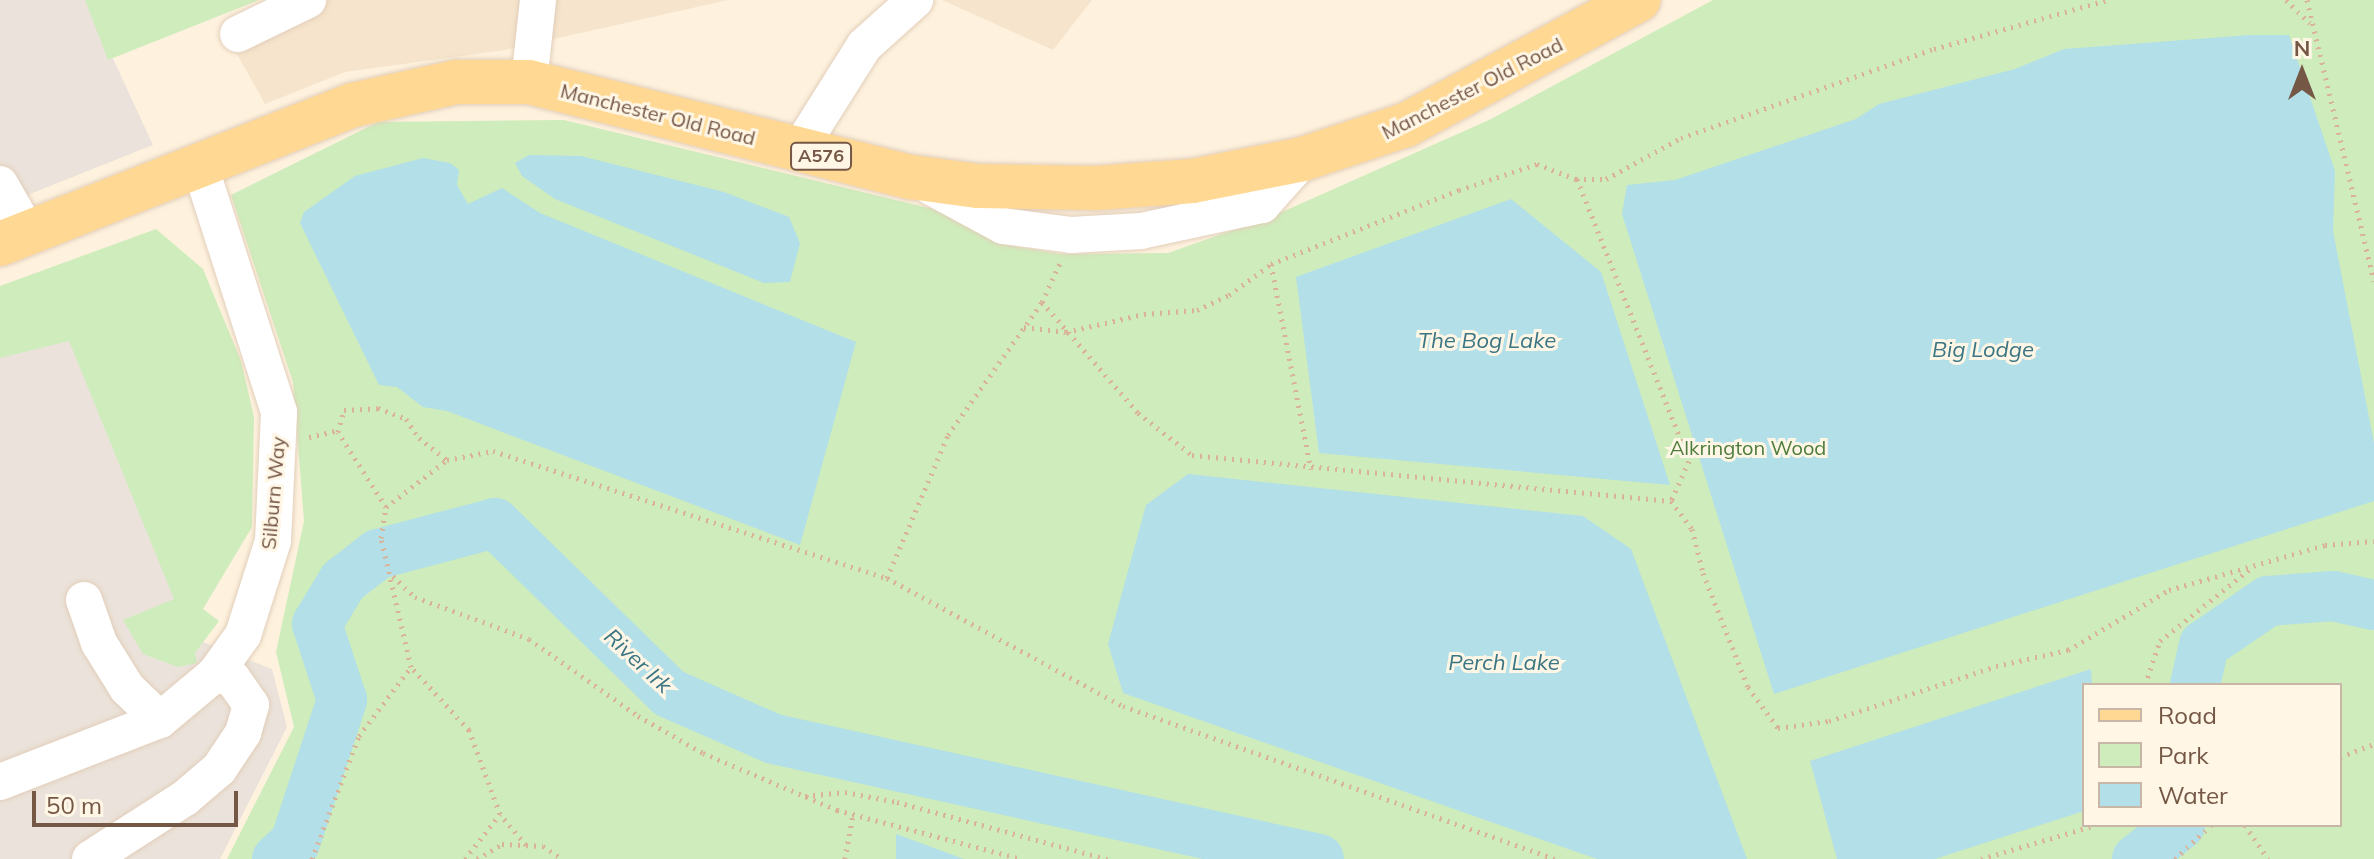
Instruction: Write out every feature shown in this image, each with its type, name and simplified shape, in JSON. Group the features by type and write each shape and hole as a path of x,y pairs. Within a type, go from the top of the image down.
{"main road":[{"name":"Manchester Old Road","path":"14,238 199,163 389,93 457,82 529,82 911,177 978,186 1096,188 1193,181 1303,159 1406,125 1638,0"}],"street":[{"path":"238,34 308,0"},
{"path":"529,82 538,0"},
{"path":"798,151 864,46 915,0"},
{"path":"911,177 1003,226 1064,234 1141,231 1262,205 1303,159"},
{"name":"Silburn Way","path":"0,782 160,720 215,674 243,635 273,541 279,412 199,163"},
{"path":"0,184 14,238"},
{"path":"84,600 99,643 127,688 160,720"},
{"path":"90,859 185,798 219,769 243,733 251,705 233,679 215,674"}],"path":[{"path":"1024,327 1066,332 1144,314 1197,310 1229,295 1271,264 1537,164 1576,179 1606,179 1681,138 1934,49 2107,0"},
{"path":"2286,0 2311,24"},
{"path":"2307,0 2374,281"},
{"path":"1576,179 1689,461 1671,501"},
{"path":"887,578 917,496 948,435 1042,302 1060,266 1064,234"},
{"path":"1271,264 1311,469"},
{"path":"1042,302 1138,413 1192,455 1311,469 1671,501 1692,529 1703,573 1748,687 1778,728 1829,721 1996,666 2068,650 2169,590 2325,545 2374,541"},
{"path":"447,460 419,438 406,419 378,408 344,410 338,432 386,507 381,538 411,667 469,730 500,814 526,845"},
{"path":"386,507 447,460 493,451 887,578 1123,706 1556,859"},
{"path":"2146,683 2160,641 2254,565"},
{"path":"392,575 415,597 529,639 638,716 703,753 853,814 1021,859"},
{"path":"312,859 359,736 411,667"},
{"path":"2342,756 2366,744 2374,746"},
{"path":"804,796 845,792 897,802 1107,859"},
{"path":"465,859 500,814"},
{"path":"845,859 853,814"},
{"path":"1981,859 2089,827"},
{"path":"2175,859 2209,827"},
{"path":"2246,827 2268,859"},
{"path":"477,859 502,844 543,846 562,859"}],"shaded area":[{"path":"0,0 86,0 153,145 0,206"},
{"path":"284,0 728,0 505,50 345,72 265,104 223,29"},
{"path":"942,0 1092,0 1053,50"},
{"path":"48,272 198,640 272,669 287,727 220,859 0,859 0,291"}],"green space":[{"path":"85,0 259,0 108,60"},
{"name":"Alkrington Wood","path":"1713,0 2374,0 2374,859 227,859 294,727 276,652 304,521 293,382 231,195 378,122 564,120 933,209 1001,244 1062,254 1168,253 1273,216 1489,120"},
{"path":"156,229 203,269 241,361 254,417 252,527 203,609 219,621 195,653 197,663 178,667 143,654 123,620 174,599 69,341 0,358 0,286"}],"water":[{"name":"Big Lodge","path":"2250,35 2289,35 2335,171 2333,231 2374,443 2374,501 1774,694 1622,214 1627,185 1675,180 1856,119 1879,104 2015,69 2064,49"},
{"path":"529,155 581,156 724,192 789,217 800,243 790,282 764,283 555,199 522,176 515,163"},
{"path":"423,158 450,163 459,170 457,185 468,204 502,188 540,213 856,342 800,545 447,411 423,407 397,387 379,385 300,223 304,212 355,176"},
{"name":"The Bog Lake","path":"1511,199 1601,272 1670,485 1319,453 1296,277"},
{"name":"Perch Lake","path":"1188,474 1583,516 1631,549 1747,859 1597,859 1123,693 1108,644 1146,505"},
{"path":"2091,669 2092,683 2082,683 2082,812 1935,859 1837,859 1810,761"},
{"path":"896,834 964,859 896,859"}],"waterway":[{"name":"River Irk","path":"277,859 295,843 342,700 317,624 343,581 378,554 495,523 669,693 774,739 1319,859"},
{"name":"River Irk","path":"2195,683 2204,645 2268,601 2333,596 2374,605"},
{"name":"River Irk","path":"2137,859 2177,827"}]}
